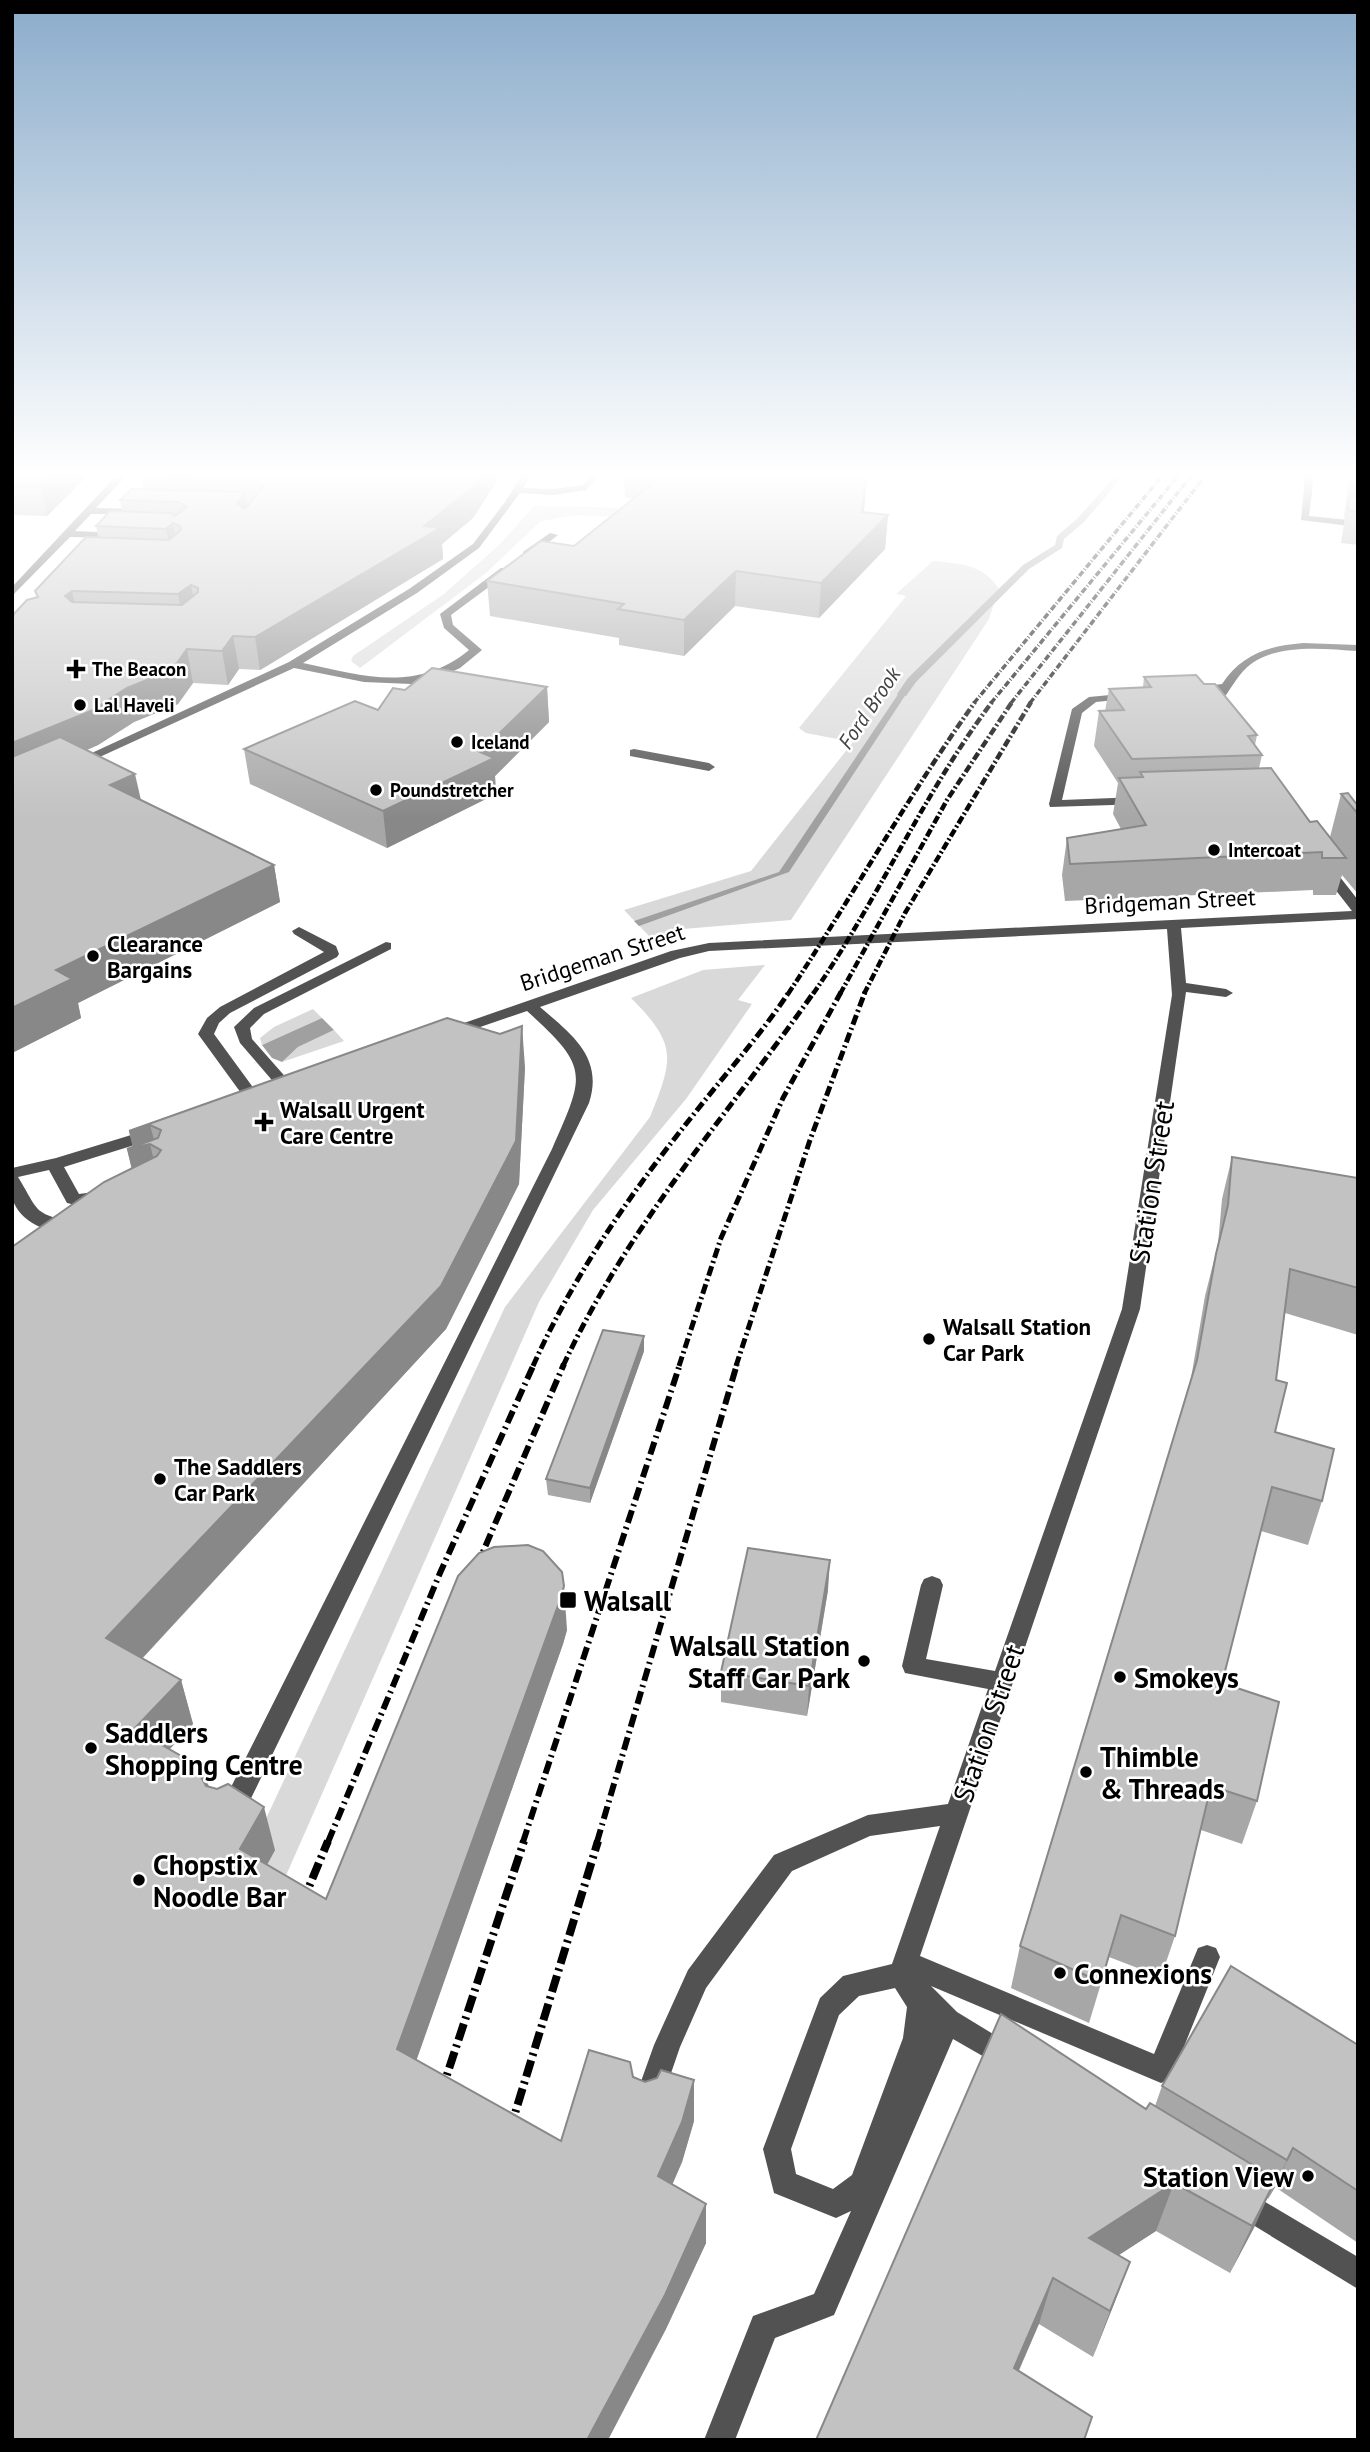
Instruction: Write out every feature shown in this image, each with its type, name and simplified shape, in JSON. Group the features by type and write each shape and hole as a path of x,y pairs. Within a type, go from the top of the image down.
{"street":[{"path":"63,768 293,664 414,590"},
{"path":"293,664 390,684 426,679 466,661 476,650 448,626 445,614 477,590"},
{"path":"1213,706 1250,660 1293,648 1358,648"},
{"path":"1186,691 1226,687"},
{"path":"1146,694 1093,699 1076,711 1055,804 1150,801"},
{"path":"634,752 709,767"},
{"path":"1316,855 1358,912"},
{"name":"Bridgeman Street","path":"428,1041 676,954 709,947 1358,912"},
{"name":"Station Street","path":"904,1968 1131,1309 1178,987 1174,924"},
{"path":"299,931 331,949 332,954 225,1010 212,1021 206,1034 249,1103 295,1087 245,1040 242,1027 259,1011 386,946"},
{"path":"320,979 353,977"},
{"path":"1178,987 1226,993"},
{"path":"228,1819 560,1149 585,1087 581,1061 569,1041 529,1005"},
{"path":"12,1173 54,1164 164,1130"},
{"path":"54,1164 74,1199 90,1200 123,1188"},
{"path":"12,1180 34,1219 58,1227 81,1226"},
{"path":"932,1585 912,1666 1003,1682"},
{"path":"647,2106 667,2045 697,1979 783,1863 868,1826 957,1813"},
{"path":"904,1968 920,2005 916,2038 863,2185 836,2204 785,2183 777,2150 829,2007 852,1985 904,1968 1161,2070 1207,1957"},
{"path":"904,1968 948,2021 1030,2071"},
{"path":"719,2440 764,2327 824,2305 948,2021"},
{"path":"1217,2187 1358,2274"}],"shaded area":[{"path":"448,590 463,590 360,668 351,661 353,656"},
{"path":"900,590 999,590 989,619 791,920 683,929 650,937 624,910 751,871 853,742 806,733 799,728 906,596 896,594"},
{"path":"909,678 916,679 789,872 639,926 634,921 779,872"},
{"path":"765,965 738,1000 752,1004 686,1099 593,1210 539,1302 273,1905 251,1893 257,1838 505,1307 650,1117 658,1097 667,1066 664,1040 631,998 703,970"},
{"path":"313,1009 322,1018 262,1045 260,1038 274,1027"},
{"path":"322,1018 334,1030 298,1047 282,1062 272,1058 262,1045"},
{"path":"334,1030 344,1041 282,1062 298,1047"}],"building":[{"path":"183,590 178,594 72,591 65,596 72,602 182,605 198,590 334,590 255,637 233,636 222,651 187,649 172,670 127,688 91,711 12,743 12,616 27,600 38,597 35,591"},
{"path":"543,590 715,590 684,620 618,609 624,604"},
{"path":"432,668 547,687 480,752 494,758 383,811 244,749 355,701 378,710 393,688 405,690"},
{"path":"1196,675 1204,684 1215,684 1257,735 1248,736 1262,755 1132,759 1099,711 1124,710 1109,689 1151,687 1144,677"},
{"name":"Clearance Bargains","path":"60,737 135,774 110,785 274,865 56,970 72,979 12,1008 12,757"},
{"path":"1271,768 1310,822 1317,821 1346,858 1322,858 1322,852 1070,864 1067,838 1146,825 1119,778 1143,777 1140,772"},
{"path":"1348,793 1358,806 1358,814 1341,794"},
{"name":"Saddlers Shopping Centre","path":"447,1018 500,1034 522,1026 516,1141 441,1286 106,1638 181,1680 134,1729 204,1769 201,1777 206,1786 217,1789 228,1784 264,1807 240,1849 326,1899 458,1576 479,1553 494,1547 528,1545 543,1551 562,1572 564,1586 560,1600 397,2049 561,2141 589,2050 630,2062 633,2077 645,2082 657,2078 661,2070 694,2080 682,2122 658,2176 706,2204 665,2295 587,2440 12,2440 12,1247 104,1182 157,1156 161,1150 150,1144 127,1149 158,1138 161,1130 150,1125 129,1131"},
{"path":"1232,1157 1358,1178 1358,1288 1290,1269 1276,1380 1287,1383 1275,1432 1334,1449 1322,1501 1272,1487 1222,1683 1279,1702 1257,1801 1211,1786 1175,1936 1121,1915 1101,1982 1020,1946 1197,1360 1216,1254 1228,1205"},
{"path":"603,1330 644,1336 590,1488 546,1479"},
{"path":"748,1548 830,1560 809,1686 721,1672"},
{"name":"Station View","path":"1231,1966 1358,2045 1358,2191 1293,2148 1287,2160 1162,2086"},
{"path":"1001,2014 1146,2109 1150,2103 1276,2179 1252,2226 1174,2183 1089,2238 1130,2262 1110,2311 1053,2278 1014,2368 1092,2417 1084,2440 816,2440"}],"waterway":[{"name":"Ford Brook","path":"902,694 912,680 1002,590"}],"railway":[{"path":"974,703 1067,590"},
{"path":"991,703 1084,590"},
{"path":"1011,703 1100,590"},
{"path":"1030,703 1117,590"},
{"path":"788,994 975,702"},
{"path":"813,994 859,922 944,773 992,702"},
{"path":"840,994 947,800 1012,702"},
{"path":"865,992 905,913 1031,702"},
{"path":"533,1366 566,1299 626,1204 789,992"},
{"path":"564,1364 589,1314 648,1218 814,992"},
{"path":"679,1366 721,1238 783,1098 841,992"},
{"path":"736,1366 810,1140 865,992"},
{"path":"328,1842 440,1573 534,1364"},
{"path":"476,1568 564,1364"},
{"path":"523,1842 680,1364"},
{"path":"597,1842 737,1364"},
{"path":"301,1906 328,1841"},
{"path":"440,2096 524,1841"},
{"path":"509,2133 598,1841"}],"place":[{"name":"The Beacon","path":"76,669"},
{"name":"Lal Haveli","path":"80,705"},
{"name":"Iceland","path":"457,742"},
{"name":"Poundstretcher","path":"376,790"},
{"name":"Intercoat","path":"1214,850"},
{"name":"Clearance Bargains","path":"93,956"},
{"name":"Walsall Urgent Care Centre","path":"264,1122"},
{"name":"Walsall Station Car Park","path":"929,1339"},
{"name":"The Saddlers Car Park","path":"160,1479"},
{"name":"Walsall","path":"568,1600"},
{"name":"Walsall Station Staff Car Park","path":"864,1661"},
{"name":"Smokeys","path":"1120,1677"},
{"name":"Saddlers Shopping Centre","path":"91,1748"},
{"name":"Thimble & Threads","path":"1086,1772"},
{"name":"Chopstix Noodle Bar","path":"139,1880"},
{"name":"Connexions","path":"1060,1973"},
{"name":"Station View","path":"1308,2176"}]}
